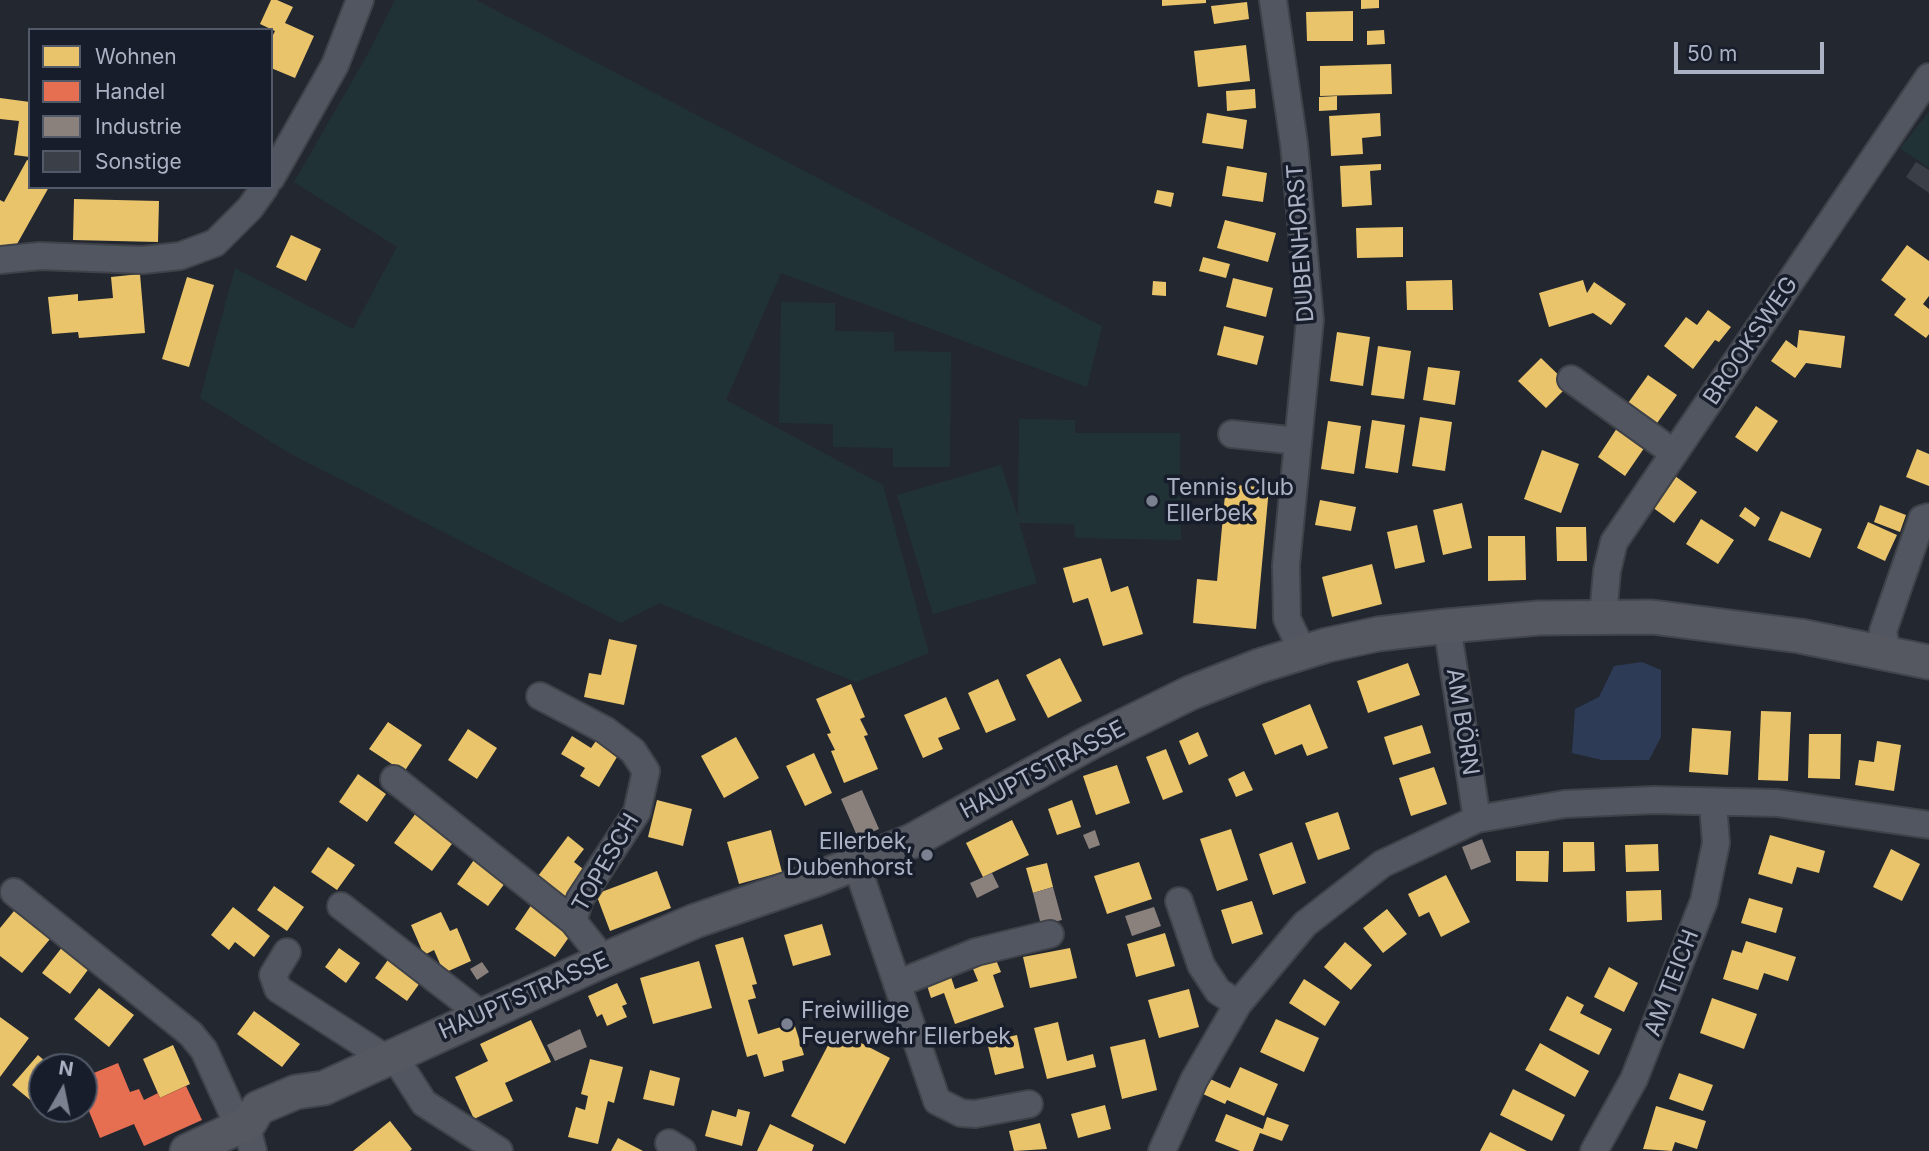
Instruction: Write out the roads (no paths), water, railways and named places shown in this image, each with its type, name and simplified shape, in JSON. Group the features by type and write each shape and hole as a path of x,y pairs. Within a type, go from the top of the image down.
{"main road":[{"name":"HAUPTSTRASSE","path":"187,1151 282,1118 304,1106 324,1088 695,921 912,841 1091,742 1190,693 1247,670 1303,652 1378,634 1539,618 1604,616 1652,617 1800,636 1929,662"}],"street":[{"path":"273,174 335,65 360,0"},
{"name":"DUBENHORST","path":"1273,0 1294,144 1310,320 1286,565 1287,619 1303,652"},
{"name":"BROOKSWEG","path":"1604,616 1607,571 1614,542 1929,77"},
{"path":"0,260 40,256 143,260 180,256 215,243 250,208 264,189"},
{"path":"1571,379 1674,453"},
{"path":"1232,434 1298,441"},
{"path":"1887,653 1883,631 1922,519 1929,517"},
{"name":"AM BÖRN","path":"1447,626 1476,819"},
{"name":"TOPESCH","path":"540,696 605,730 633,751 646,771 636,813 580,899 573,921"},
{"name":"TOPESCH","path":"394,779 573,921 604,960"},
{"path":"1162,1151 1194,1080 1238,1004 1305,925 1382,864 1476,819 1565,804 1654,800 1777,803 1929,825"},
{"name":"AM TEICH","path":"1594,1151 1634,1079 1704,901 1716,843 1713,803"},
{"path":"856,863 937,1101 961,1113 975,1114 1029,1104"},
{"path":"14,892 191,1034 204,1050 247,1131"},
{"path":"1179,901 1201,965 1218,991 1238,1004"},
{"path":"341,906 482,1015"},
{"path":"897,984 976,952 1050,934"},
{"path":"288,952 272,975 278,989 391,1058 424,1103 499,1151"}],"water":[{"path":"1642,662 1661,670 1661,737 1649,760 1602,760 1572,753 1575,709 1599,697 1614,666"}],"place":[{"name":"Tennis Club Ellerbek","path":"1152,501"},
{"name":"Ellerbek, Dubenhorst","path":"927,855"},
{"name":"Freiwillige Feuerwehr Ellerbek","path":"787,1024"}]}
